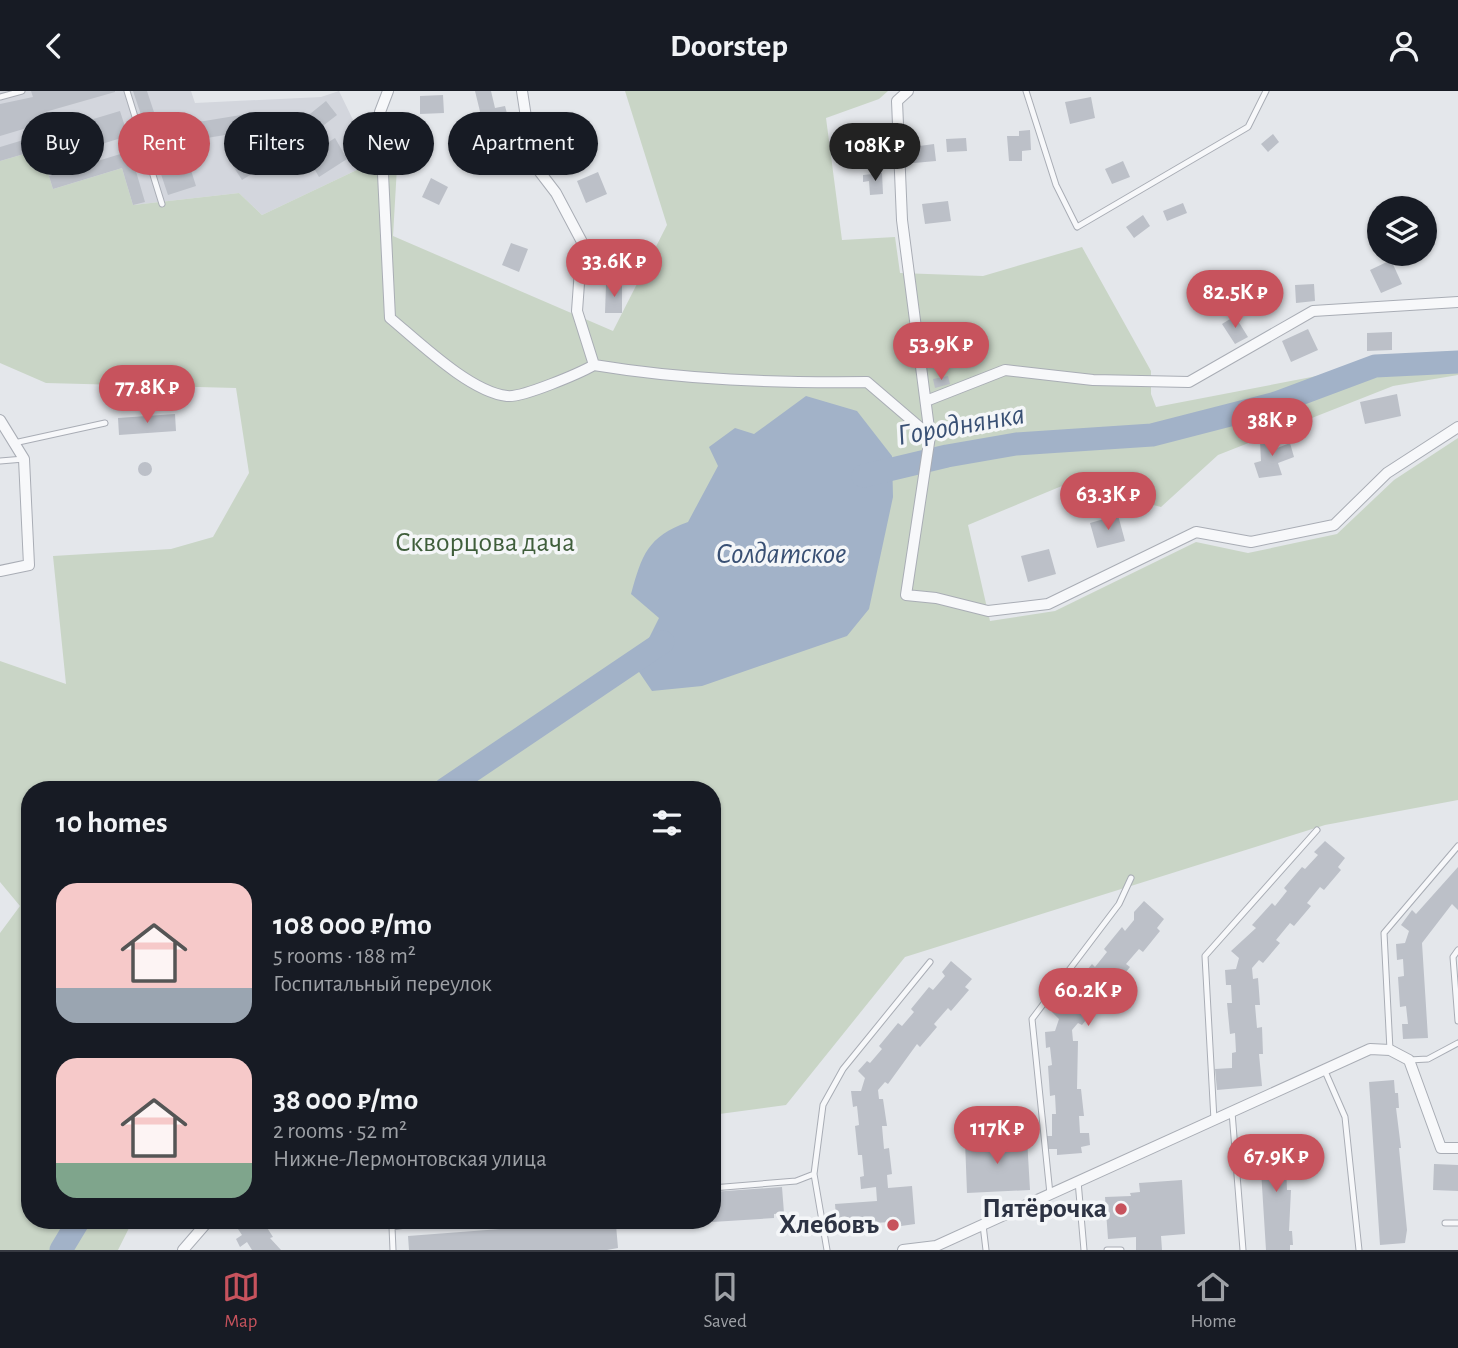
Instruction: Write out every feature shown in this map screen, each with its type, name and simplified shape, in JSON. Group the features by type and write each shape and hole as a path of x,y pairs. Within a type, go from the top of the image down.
{"street":[{"path":"388,91 380,112 390,318 464,378 508,397 576,376 594,365 746,383 867,383 930,436"},
{"path":"522,91 533,163 556,193 583,242 577,311 594,365"},
{"path":"908,91 897,101 902,220 930,436 906,596 936,598 988,611 1048,604 1196,532 1251,542 1334,525 1387,473 1458,427"},
{"path":"926,401 1005,370 1093,380 1189,382 1313,311 1458,302"},
{"path":"0,420 23,459 29,565 0,571"},
{"path":"903,1250 936,1246 1370,1049 1390,1049 1409,1060 1441,1149 1458,1148"},
{"path":"183,1250 201,1229"}],"lane":[{"path":"0,97 22,91"},
{"path":"127,91 162,204"},
{"path":"1026,91 1056,185 1077,227 1248,127 1266,91"},
{"path":"14,443 105,423"},
{"path":"0,461 23,459"},
{"path":"1214,1120 1205,956 1317,831"},
{"path":"1390,1049 1384,933 1458,846"},
{"path":"1050,1194 1032,1019 1119,904 1131,878"},
{"path":"1458,950 1452,957 1458,1021"},
{"path":"828,1250 814,1174 823,1105 843,1069 930,962"},
{"path":"1409,1060 1429,1059 1458,1043"},
{"path":"1324,1069 1345,1117 1359,1250"},
{"path":"1232,1112 1243,1250"},
{"path":"721,1187 796,1181 814,1174"},
{"path":"1078,1181 1084,1250"},
{"path":"1445,1223 1458,1223"},
{"path":"982,1224 986,1250"},
{"path":"392,1229 393,1250"},
{"path":"1107,1250 1121,1250"}],"shaded area":[{"path":"0,91 191,91 195,103 321,97 339,91 349,112 343,112 343,175 346,175 262,215 239,193 133,205 124,175 210,175 210,112 118,112 118,169 104,173 104,112 21,112 21,155 0,161"},
{"path":"49,175 99,175 53,189"}],"green space":[{"name":"Скворцова дача","path":"625,91 888,91 879,99 826,118 842,240 895,237 900,273 983,276 1082,247 1151,371 1151,394 1156,407 1400,360 1423,353 1458,351 1458,375 1393,386 1218,455 1161,507 1069,483 968,525 990,621 1055,611 1196,542 1248,553 1337,534 1394,480 1458,438 1458,800 1325,825 905,957 786,1105 721,1114 721,781 21,781 21,1229 128,1229 118,1250 0,1250 0,933 20,906 0,882 0,661 66,684 53,556 171,549 213,537 249,473 236,388 46,383 0,363 0,161 21,155 21,175 49,175 53,189 118,169 118,175 124,175 133,205 239,193 262,215 346,175 397,175 393,236 613,331 667,225"}],"water":[{"name":"Солдатское","path":"806,396 857,411 892,456 893,497 869,609 847,636 702,686 652,691 635,666 659,618 631,594 643,558 663,534 688,522 718,466 709,447 735,428 754,434"}],"building":[{"path":"31,91 115,91 45,112 21,112 21,130 0,136 0,104 33,97"},
{"path":"133,91 147,91 154,112 140,112"},
{"path":"475,91 491,91 495,108 505,106 507,112 480,112"},
{"path":"443,95 444,113 420,112 420,96"},
{"path":"1091,97 1095,118 1070,124 1065,102"},
{"path":"326,101 337,115 329,121 329,112 312,112"},
{"path":"120,111 120,112 118,112 118,139 104,143 104,116"},
{"path":"224,118 224,135 210,137 210,120"},
{"path":"862,130 863,142 844,144 842,132"},
{"path":"1030,130 1031,150 1022,151 1022,161 1009,161 1007,136 1019,136 1019,131"},
{"path":"1273,134 1279,142 1268,152 1261,144"},
{"path":"335,138 343,152 343,162 329,171 329,142"},
{"path":"966,138 967,151 947,152 946,139"},
{"path":"21,141 21,155 0,161 0,147"},
{"path":"934,144 936,161 914,163 912,147"},
{"path":"118,155 118,169 104,173 104,159"},
{"path":"1123,161 1130,177 1112,184 1105,169"},
{"path":"598,172 607,194 586,203 577,181 598,175"},
{"path":"882,173 883,194 870,195 869,181 863,182 863,175"},
{"path":"52,175 99,175 53,189 49,176"},
{"path":"124,175 137,175 145,202 133,205"},
{"path":"161,175 193,175 196,186 168,195"},
{"path":"431,178 448,187 439,205 422,197"},
{"path":"948,201 951,221 925,224 922,204"},
{"path":"1183,203 1187,213 1167,221 1163,211"},
{"path":"1143,215 1150,226 1134,238 1126,227"},
{"path":"511,243 528,249 519,272 502,265"},
{"path":"1378,266 1394,266 1402,284 1381,293 1370,270"},
{"path":"1314,284 1315,301 1296,303 1295,285"},
{"path":"606,285 622,286 622,313 605,313"},
{"path":"1235,316 1248,337 1235,344 1222,324"},
{"path":"1308,329 1318,350 1291,362 1282,341"},
{"path":"1392,332 1392,350 1367,351 1367,333"},
{"path":"948,376 950,384 935,388 933,379"},
{"path":"1397,394 1401,416 1365,424 1360,402"},
{"path":"175,414 176,431 119,435 118,418"},
{"path":"1273,438 1277,448 1290,443 1294,457 1278,463 1282,475 1259,478 1254,463 1261,461 1260,442"},
{"path":"145,462 150,464 150,474 145,476 140,474 138,469 140,464"},
{"path":"1118,515 1125,541 1097,548 1090,523"},
{"path":"1049,549 1056,574 1028,582 1021,556"},
{"path":"1325,841 1345,858 1338,867 1341,870 1324,890 1320,887 1307,903 1311,906 1294,926 1290,923 1276,940 1280,943 1263,963 1259,960 1252,968 1253,979 1258,978 1260,1005 1255,1005 1257,1028 1262,1027 1263,1054 1259,1054 1262,1086 1217,1090 1215,1069 1232,1068 1232,1053 1236,1052 1235,1033 1230,1034 1227,1003 1232,1003 1231,985 1226,985 1225,970 1236,969 1239,958 1231,951 1256,928 1252,925 1272,903 1275,906 1287,891 1284,888 1302,867 1305,869 1318,855 1314,852"},
{"path":"1458,867 1458,910 1452,904 1422,943 1428,1038 1403,1039 1402,1024 1408,1024 1406,1006 1400,1007 1398,977 1404,976 1403,959 1397,960 1396,944 1405,943 1409,931 1401,925 1412,910 1416,914"},
{"path":"1144,901 1164,919 1157,928 1160,931 1143,952 1139,949 1126,964 1130,967 1113,988 1109,985 1096,1002 1099,1004 1082,1025 1078,1023 1072,1030 1073,1041 1078,1041 1077,1089 1081,1089 1084,1116 1079,1116 1080,1133 1089,1133 1090,1145 1081,1147 1082,1153 1057,1155 1057,1149 1047,1149 1046,1136 1052,1136 1052,1114 1056,1114 1055,1095 1050,1096 1048,1066 1052,1065 1050,1047 1046,1048 1045,1032 1055,1031 1059,1019 1052,1012 1061,1001 1065,1004 1076,990 1073,987 1092,964 1095,967 1107,952 1104,949 1122,927 1125,931 1134,920 1134,912"},
{"path":"951,961 972,979 965,987 969,990 951,1011 948,1008 934,1024 937,1027 920,1047 917,1044 888,1084 885,1082 878,1090 879,1099 883,1099 887,1126 882,1126 884,1149 889,1148 892,1174 887,1175 888,1188 912,1186 915,1224 894,1227 893,1222 872,1223 873,1229 837,1230 835,1204 877,1201 876,1187 861,1189 860,1177 864,1176 862,1155 858,1155 855,1126 859,1125 857,1106 853,1107 851,1091 861,1091 865,1078 858,1071 867,1061 870,1063 882,1049 879,1046 898,1023 902,1026 914,1012 911,1009 929,987 933,990 945,976 942,972"},
{"path":"1394,1080 1395,1093 1398,1093 1399,1108 1396,1108 1407,1230 1405,1243 1380,1245 1369,1082"},
{"path":"1284,1137 1288,1164 1287,1190 1291,1190 1289,1231 1292,1231 1293,1245 1290,1245 1290,1250 1266,1250 1259,1138"},
{"path":"1027,1138 1030,1190 967,1193 965,1141"},
{"path":"1434,1164 1458,1165 1458,1191 1433,1190"},
{"path":"1182,1180 1185,1234 1161,1236 1162,1250 1136,1250 1136,1237 1108,1239 1105,1197 1131,1196 1130,1193 1140,1192 1139,1183"},
{"path":"782,1187 784,1213 774,1214 774,1218 721,1221 721,1191"},
{"path":"238,1229 268,1229 273,1237 270,1238 281,1250 252,1250 247,1242 240,1247 236,1239 242,1235"},
{"path":"499,1229 616,1229 618,1248 409,1250 408,1236"}],"waterway":[{"name":"Городнянка","path":"863,476 947,456 1016,444 1152,435 1276,403 1375,366 1458,362"},
{"name":"Городнянка","path":"457,781 663,642"},
{"name":"Городнянка","path":"61,1250 74,1229"}],"place":[{"name":"Пятёрочка","path":"1121,1209"},
{"name":"Хлебовъ","path":"893,1225"}]}
